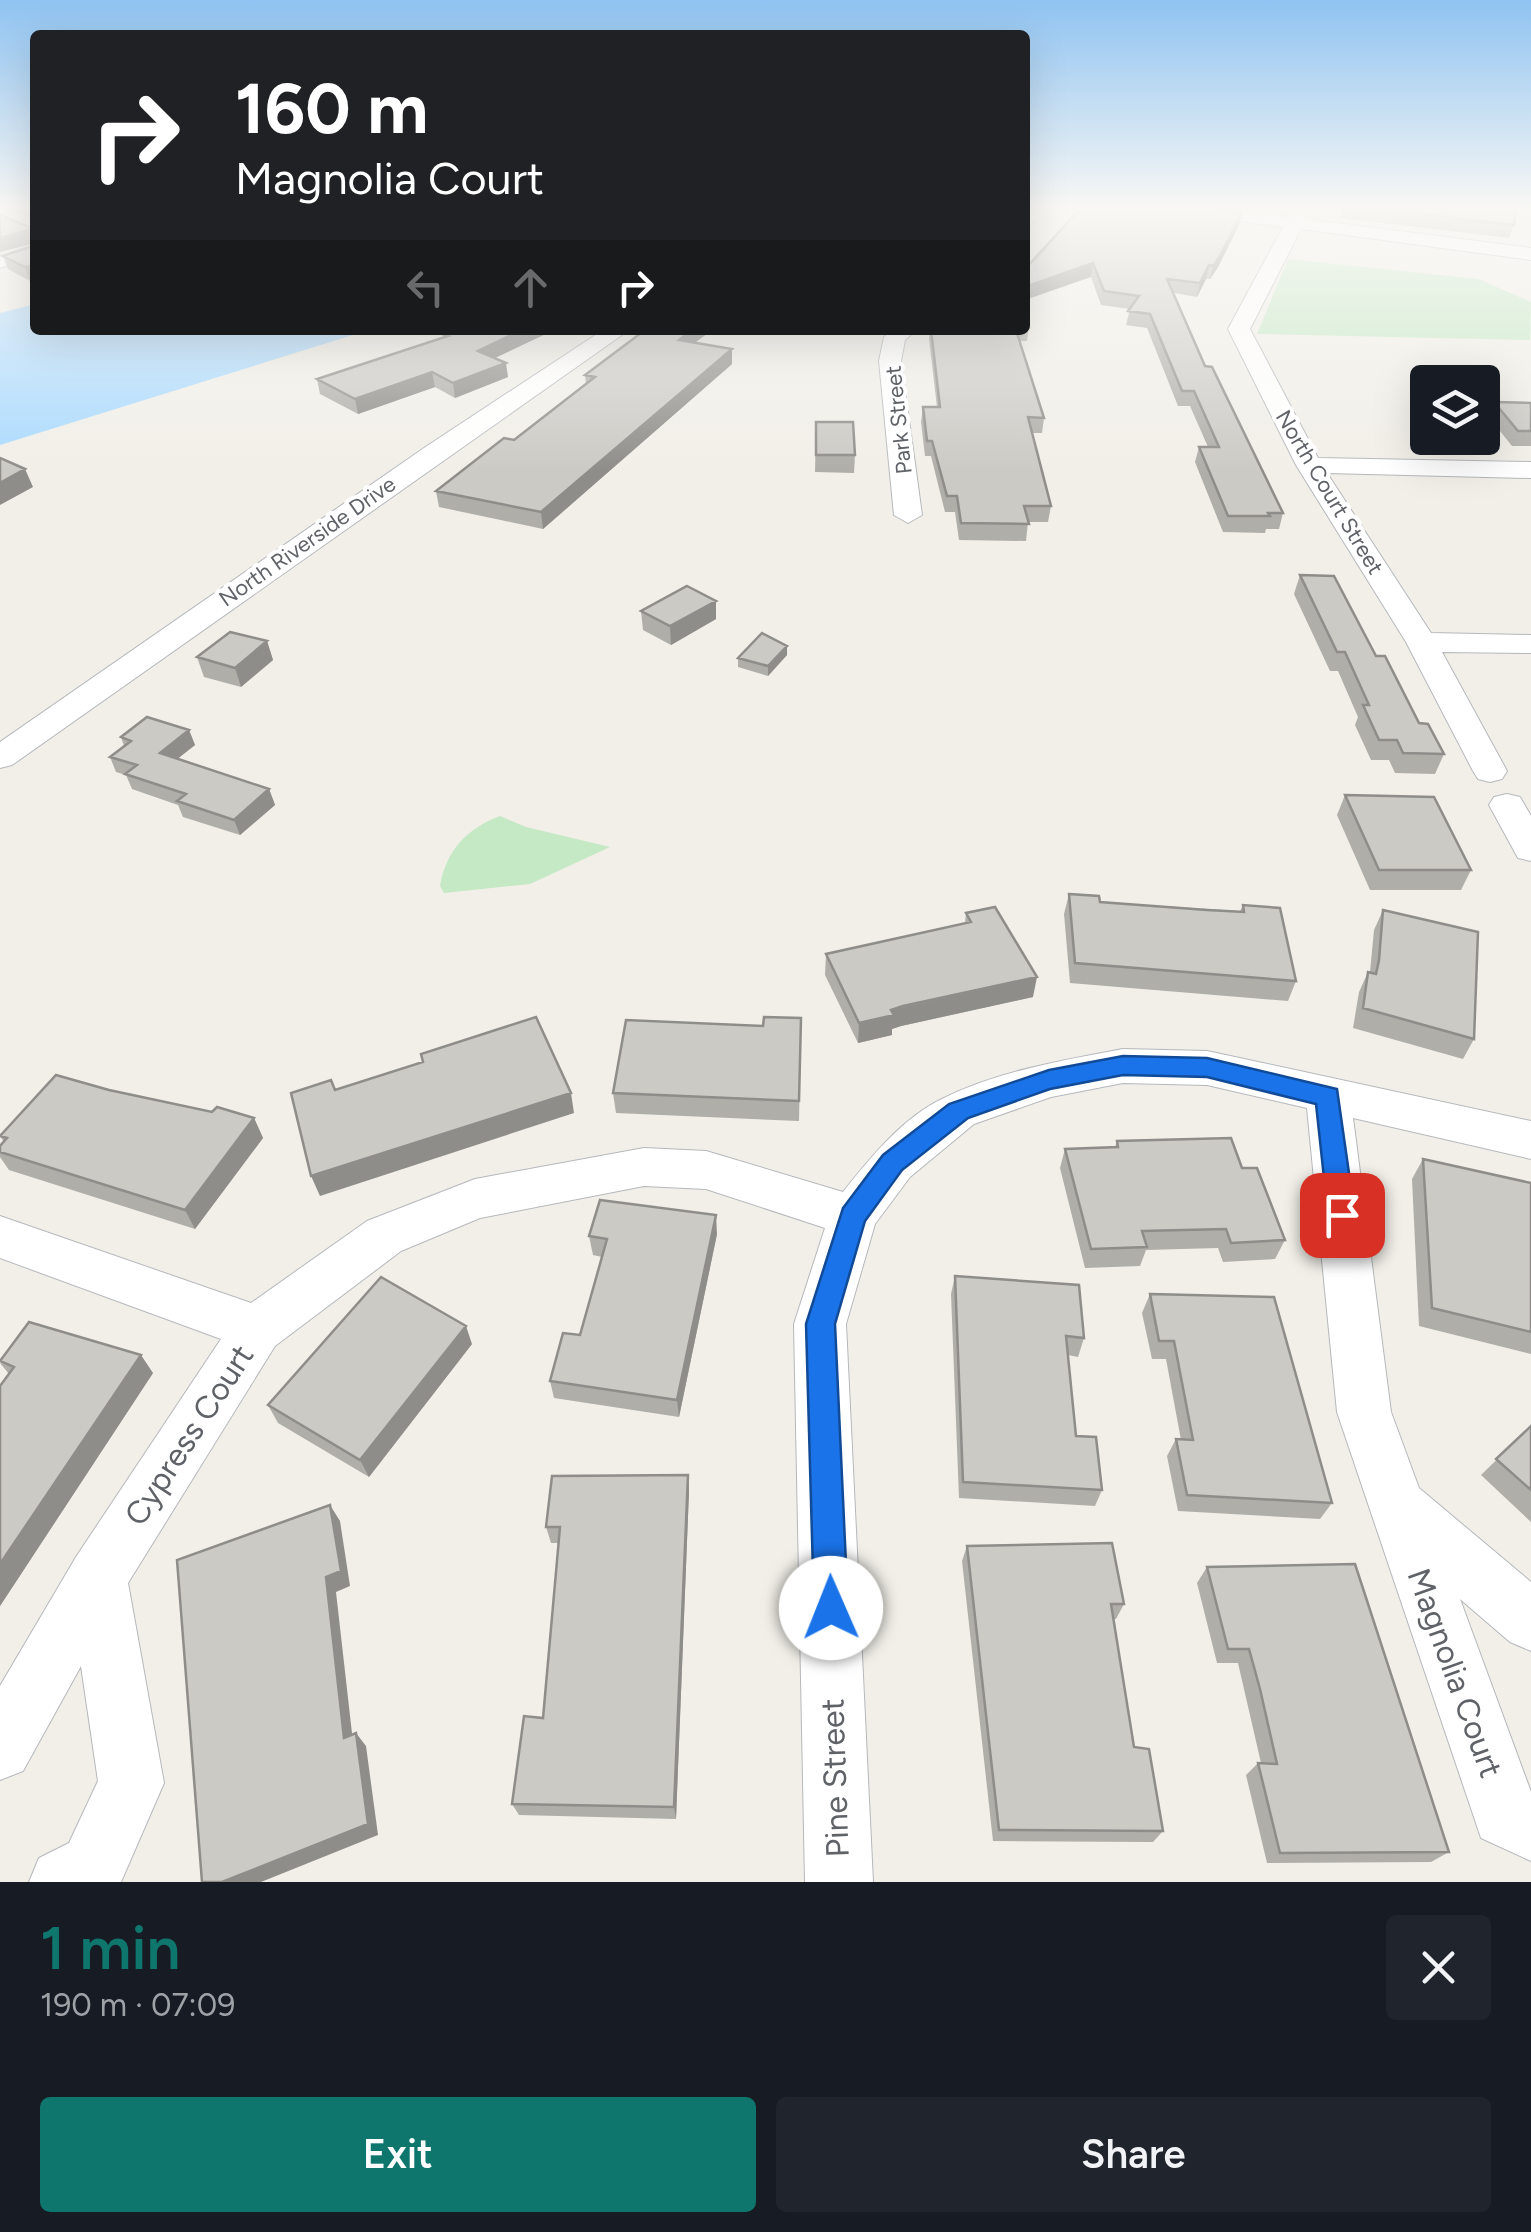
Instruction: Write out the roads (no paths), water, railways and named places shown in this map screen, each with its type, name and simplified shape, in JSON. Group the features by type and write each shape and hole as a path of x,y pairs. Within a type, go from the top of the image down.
{"street":[{"name":"North Court Street","path":"1256,297 1239,330 1309,464 1421,642 1490,771"},
{"name":"North Riverside Drive","path":"0,758 433,452 610,335"},
{"name":"Park Street","path":"898,335 890,361 908,515"},
{"path":"1309,464 1531,470"},
{"path":"1421,642 1531,644"},
{"name":"Pine Street","path":"839,1882 820,1324 853,1216 893,1162 958,1111 1049,1080 1123,1066 1207,1068 1531,1140"},
{"name":"Magnolia Court","path":"1328,1096 1364,1412 1505,1814 1531,1828"},
{"name":"Cypress Court","path":"0,1748 97,1578 257,1329 384,1236 475,1199 644,1167 706,1170 853,1216"},
{"path":"6,1248 257,1329"},
{"name":"Magnolia Court","path":"1394,1505 1531,1622"},
{"path":"62,1882 93,1867 132,1783 97,1578"}],"water":[{"path":"30,305 30,335 353,335 0,445 0,313"}]}
